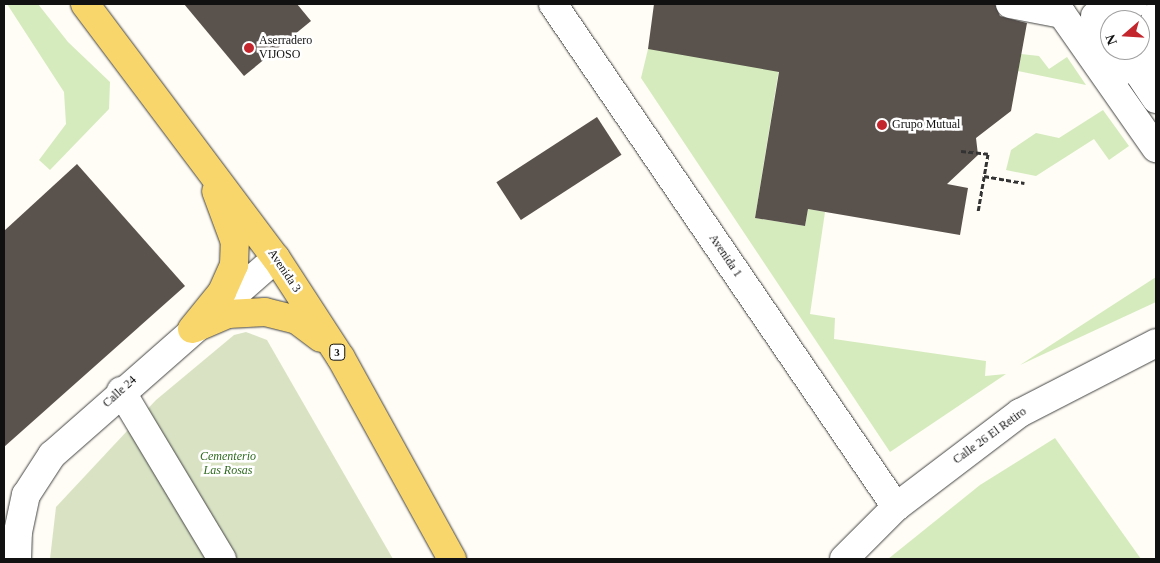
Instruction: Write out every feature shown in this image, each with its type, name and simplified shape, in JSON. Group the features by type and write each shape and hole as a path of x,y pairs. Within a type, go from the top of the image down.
{"main road":[{"name":"Avenida 3","path":"85,4 203,157 276,258 341,358 452,559"},
{"path":"192,329 222,292 236,253 203,157"},
{"path":"192,329 246,311 280,314 314,331 341,358"}],"street":[{"name":"Avenida 1","path":"553,4 896,507"},
{"path":"1010,4 1063,7 1100,13"},
{"path":"1063,7 1156,148"},
{"path":"1156,16 1150,44 1156,73"},
{"path":"1112,60 1156,124"},
{"path":"1130,60 1156,99"},
{"name":"Calle 24","path":"18,559 22,510 36,477 52,455 121,391 276,258"},
{"name":"Calle 26 El Retiro","path":"844,559 896,507 1020,413 1151,342"},
{"path":"121,391 222,559"}],"path":[{"path":"961,151 988,154 978,212"},
{"path":"984,176 1024,184"}],"green space":[{"path":"7,4 38,4 68,42 110,82 109,109 50,170 39,160 66,124 64,92"},
{"path":"785,32 755,218 805,226 808,209 825,212 810,314 835,318 834,339 986,361 985,376 1006,374 890,452 641,78 648,49"},
{"path":"1021,54 1039,56 1049,69 1067,57 1086,85 1018,71"},
{"path":"1103,110 1129,146 1109,160 1094,139 1036,176 1006,170 1011,150 1036,133 1059,138"},
{"path":"1156,277 1156,302 1020,365"},
{"name":"Cementerio Las Rosas","path":"246,332 267,340 393,559 50,559 56,507 156,400 234,335"},
{"path":"1055,438 1141,559 888,559 980,485"}],"building":[{"name":"Aserradero VIJOSO","path":"184,4 297,4 311,21 244,76"},
{"name":"Grupo Mutual","path":"654,4 995,4 1000,16 1027,23 1011,111 976,138 978,155 947,184 968,188 960,235 808,209 805,226 755,218 779,72 648,49"},
{"path":"597,117 622,155 521,220 496,182"},
{"path":"77,164 185,286 4,447 4,231"}],"place":[{"name":"Aserradero VIJOSO","path":"249,48"},
{"name":"Grupo Mutual","path":"882,125"}]}
